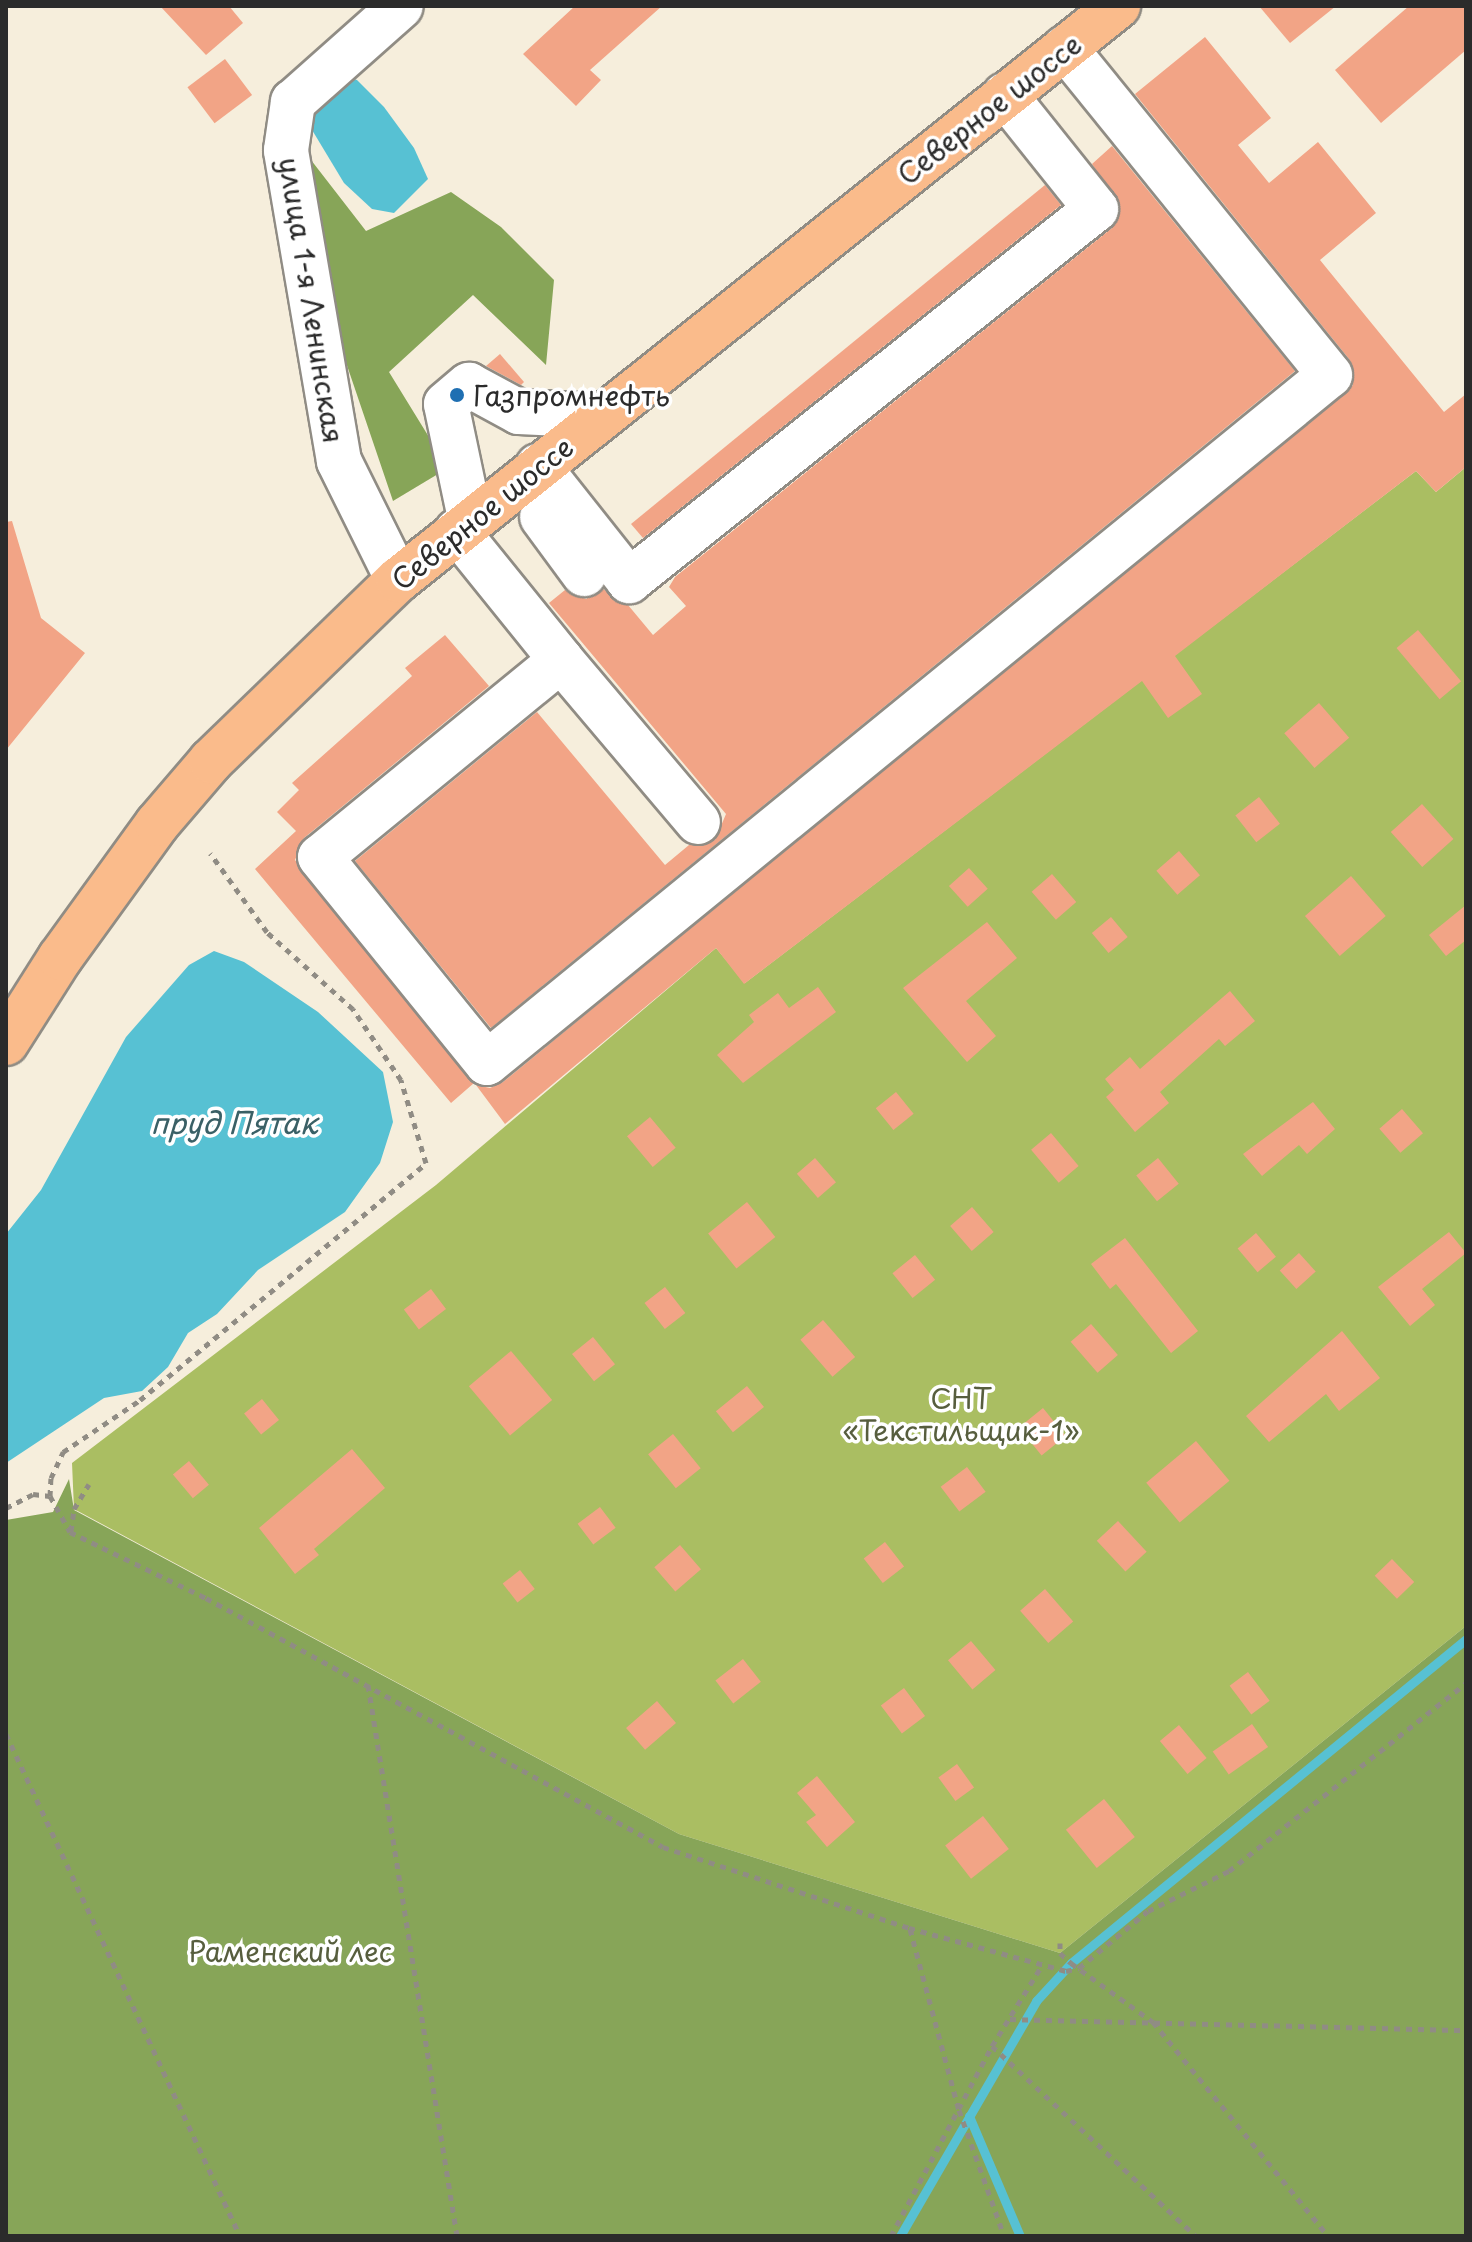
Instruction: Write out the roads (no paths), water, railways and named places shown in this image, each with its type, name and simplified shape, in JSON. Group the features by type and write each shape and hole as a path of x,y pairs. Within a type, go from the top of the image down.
{"main road":[{"name":"Северное шоссе","path":"6,1043 60,958 157,824 211,761 398,580 463,525 1118,6"}],"street":[{"name":"улица 1-я Ленинская","path":"398,580 339,461 286,150 293,102 401,6"},
{"path":"561,660 320,857 487,1063 1330,375 1065,48"},
{"path":"528,474 629,581 1096,209 1005,95"},
{"path":"602,416 519,412 469,385 446,404 463,525 561,660 698,822"},
{"path":"528,474 584,574"}],"water":[{"path":"339,74 357,80 384,107 414,148 428,179 394,213 372,209 344,183 303,115"},
{"name":"пруд Пятак","path":"214,951 244,962 318,1012 383,1072 393,1122 380,1163 345,1212 258,1270 217,1314 188,1333 168,1367 142,1391 104,1398 6,1463 6,1234 41,1190 126,1037 189,965"}],"waterway":[{"path":"900,2236 1036,2001 1071,1963 1466,1639"},
{"path":"969,2116 1020,2236"}],"place":[{"name":"Газпромнефть","path":"457,395"}],"park label":[{"name":"СНТ «Текстильщик-1»","path":"961,1414"},
{"name":"Раменский лес","path":"290,1951"}]}
